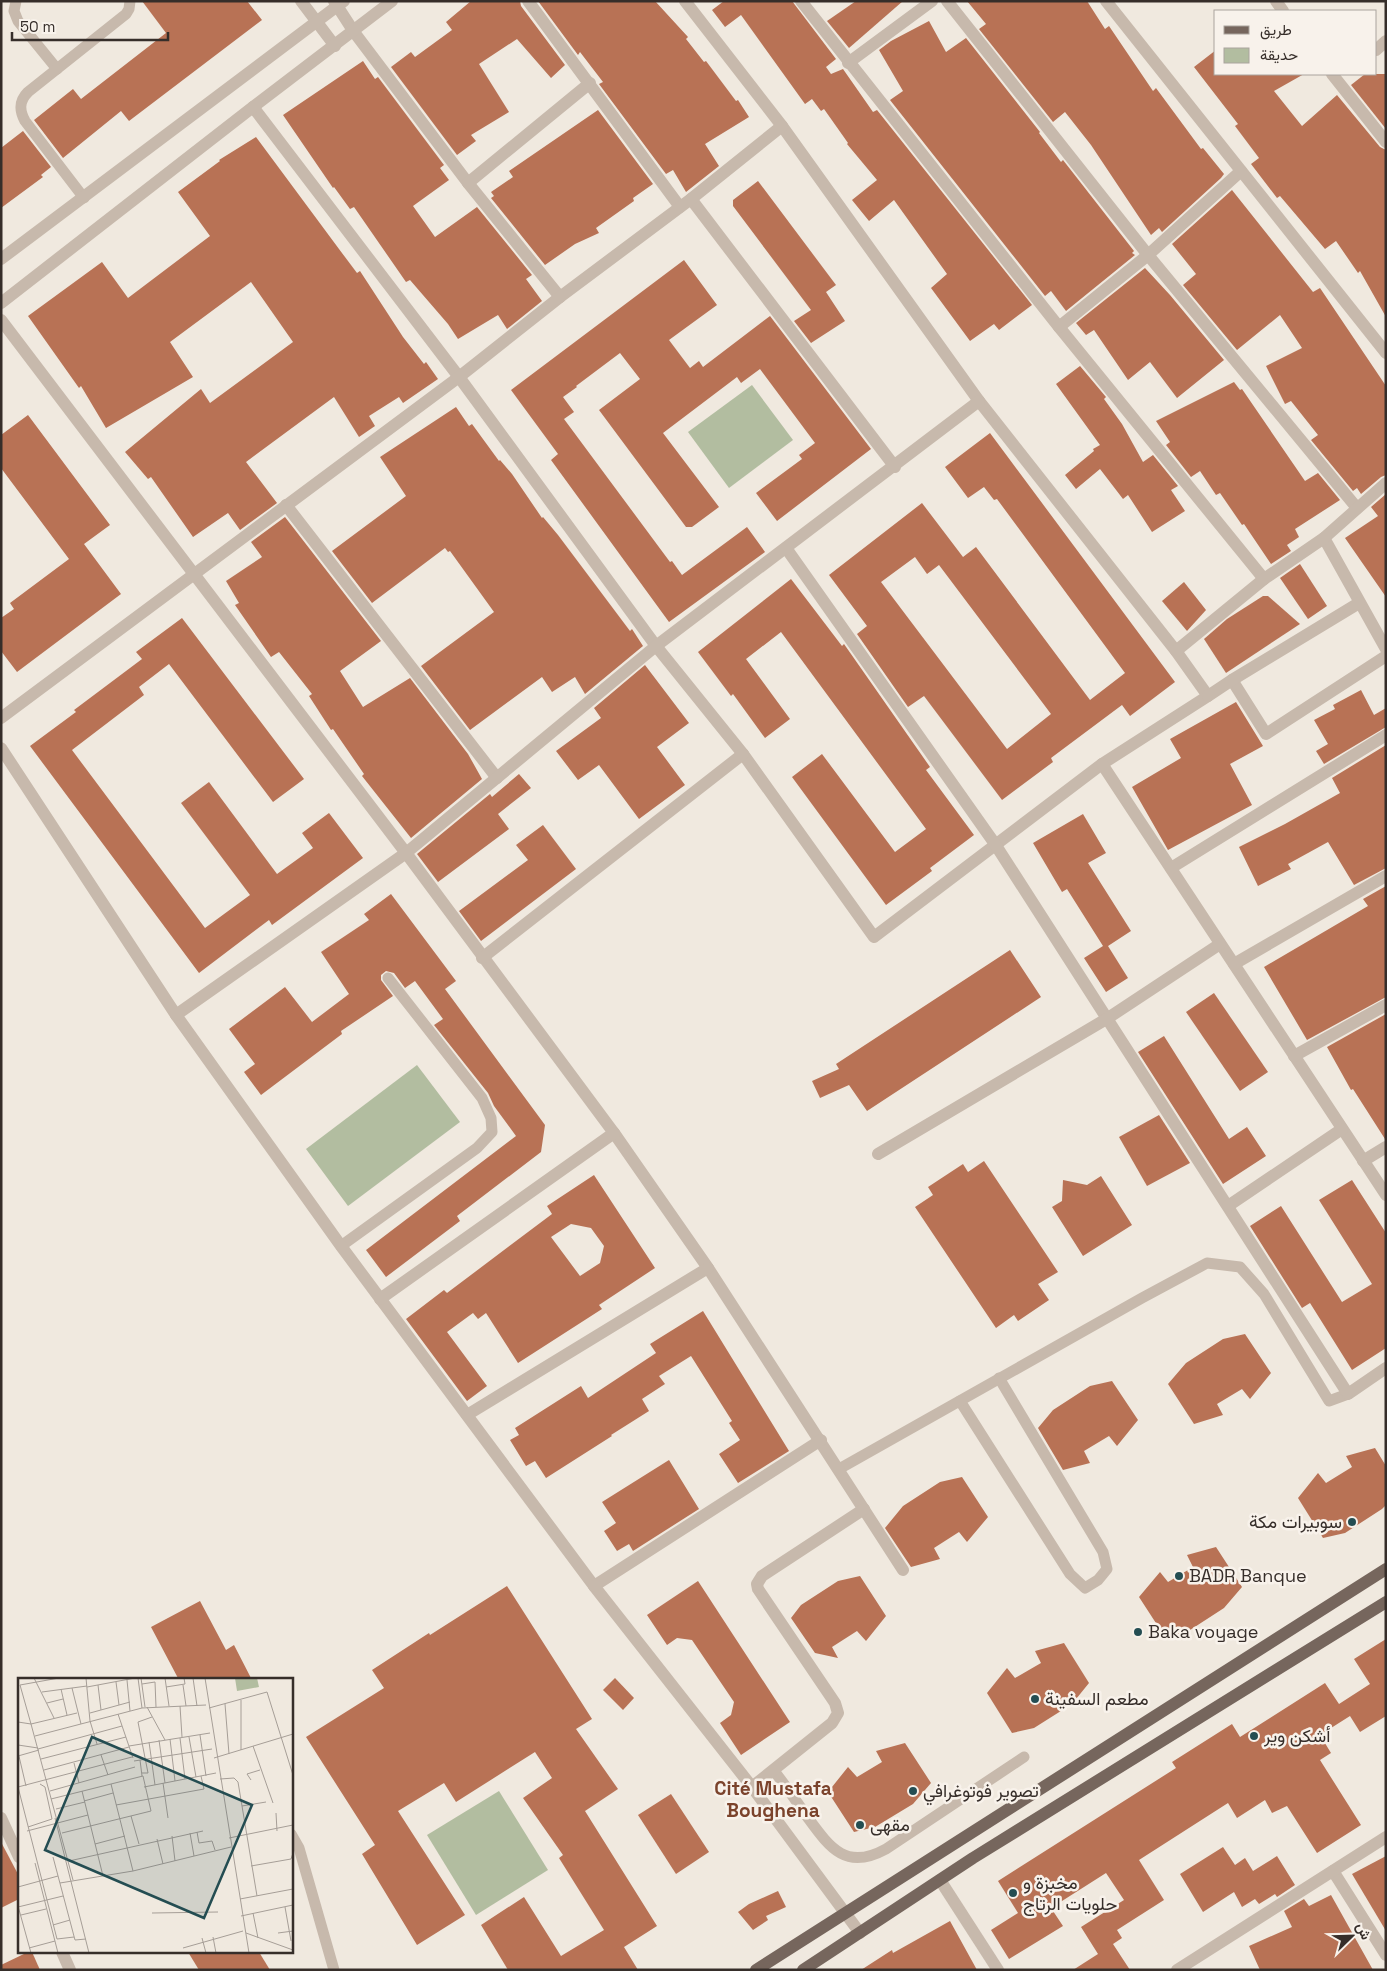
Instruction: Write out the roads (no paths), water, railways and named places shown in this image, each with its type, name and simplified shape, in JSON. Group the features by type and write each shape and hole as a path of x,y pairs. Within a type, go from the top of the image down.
{"main road":[{"path":"756,1970 1386,1569"},
{"path":"803,1970 973,1858 1386,1602"}],"street":[{"path":"301,1 335,46"},
{"path":"1,303 392,1"},
{"path":"528,1 680,207"},
{"path":"685,1 782,126 980,401 1176,651 1208,696"},
{"path":"801,1 1059,327 1264,579"},
{"path":"848,62 932,1"},
{"path":"947,1 1148,255 1357,508"},
{"path":"1106,1 1386,353"},
{"path":"1,260 317,22 339,3 354,32 468,183 560,297"},
{"path":"1340,76 1386,142"},
{"path":"468,183 590,83"},
{"path":"253,107 459,377 656,646 743,754 874,937 1102,764 1232,680 1359,603"},
{"path":"1,718 459,377 560,297 691,199 782,126"},
{"path":"1059,327 1148,255 1241,171"},
{"path":"691,199 895,467"},
{"path":"1,320 406,854 614,1133 708,1268 821,1440 903,1570"},
{"path":"176,1015 406,854 656,646 980,401"},
{"path":"1176,651 1264,579 1324,538 1386,483"},
{"path":"286,505 497,778"},
{"path":"1324,538 1386,650"},
{"path":"786,548 995,844 1348,1394 1386,1368"},
{"path":"1232,680 1266,734 1386,656"},
{"path":"1171,868 1386,735"},
{"path":"1,748 176,1015 341,1246 594,1586 752,1787 860,1933"},
{"path":"482,958 743,754"},
{"path":"1102,764 1386,1195"},
{"path":"1234,964 1386,876"},
{"path":"878,1154 1108,1018 1220,944"},
{"path":"1294,1056 1386,1005"},
{"path":"1228,1206 1342,1129"},
{"path":"380,1299 614,1133"},
{"path":"1363,1160 1386,1147"},
{"path":"466,1415 708,1268"},
{"path":"594,1586 821,1440"},
{"path":"752,1787 832,1723 838,1714 835,1703 758,1589 759,1580 762,1576 864,1509"},
{"path":"1,1818 18,1855"},
{"path":"1177,1970 1386,1837"},
{"path":"1333,1871 1386,1955"},
{"path":"940,1880 998,1970"},
{"path":"63,1954 70,1970"}],"lane":[{"path":"16,1 14,11 18,21 57,69"},
{"path":"84,198 25,121 20,109 23,97 126,14 130,1"},
{"path":"341,1246 477,1148 492,1132 490,1118 482,1098 388,978"},
{"path":"839,1469 1207,1263 1240,1267 1264,1294 1329,1401 1348,1394"},
{"path":"960,1401 1070,1574 1085,1588 1098,1580 1107,1569 1103,1552 999,1378"},
{"path":"774,1771 827,1843 844,1855 866,1857 886,1849 1024,1757"},
{"path":"292,1836 299,1848 334,1970"}],"place":[{"name":"سوبيرات مكة","path":"1352,1522"},
{"name":"BADR Banque","path":"1179,1576"},
{"name":"Baka voyage","path":"1138,1632"},
{"name":"مطعم السفينة","path":"1035,1699"},
{"name":"أشكن وير","path":"1254,1736"},
{"name":"تصوير فوتوغرافي","path":"913,1791"},
{"name":"مقهى","path":"860,1825"},
{"name":"مخبزة و حلويات الرتاج","path":"1013,1893"}],"district":[{"name":"Cité Mustafa Boughena","path":"773,1799"}]}
